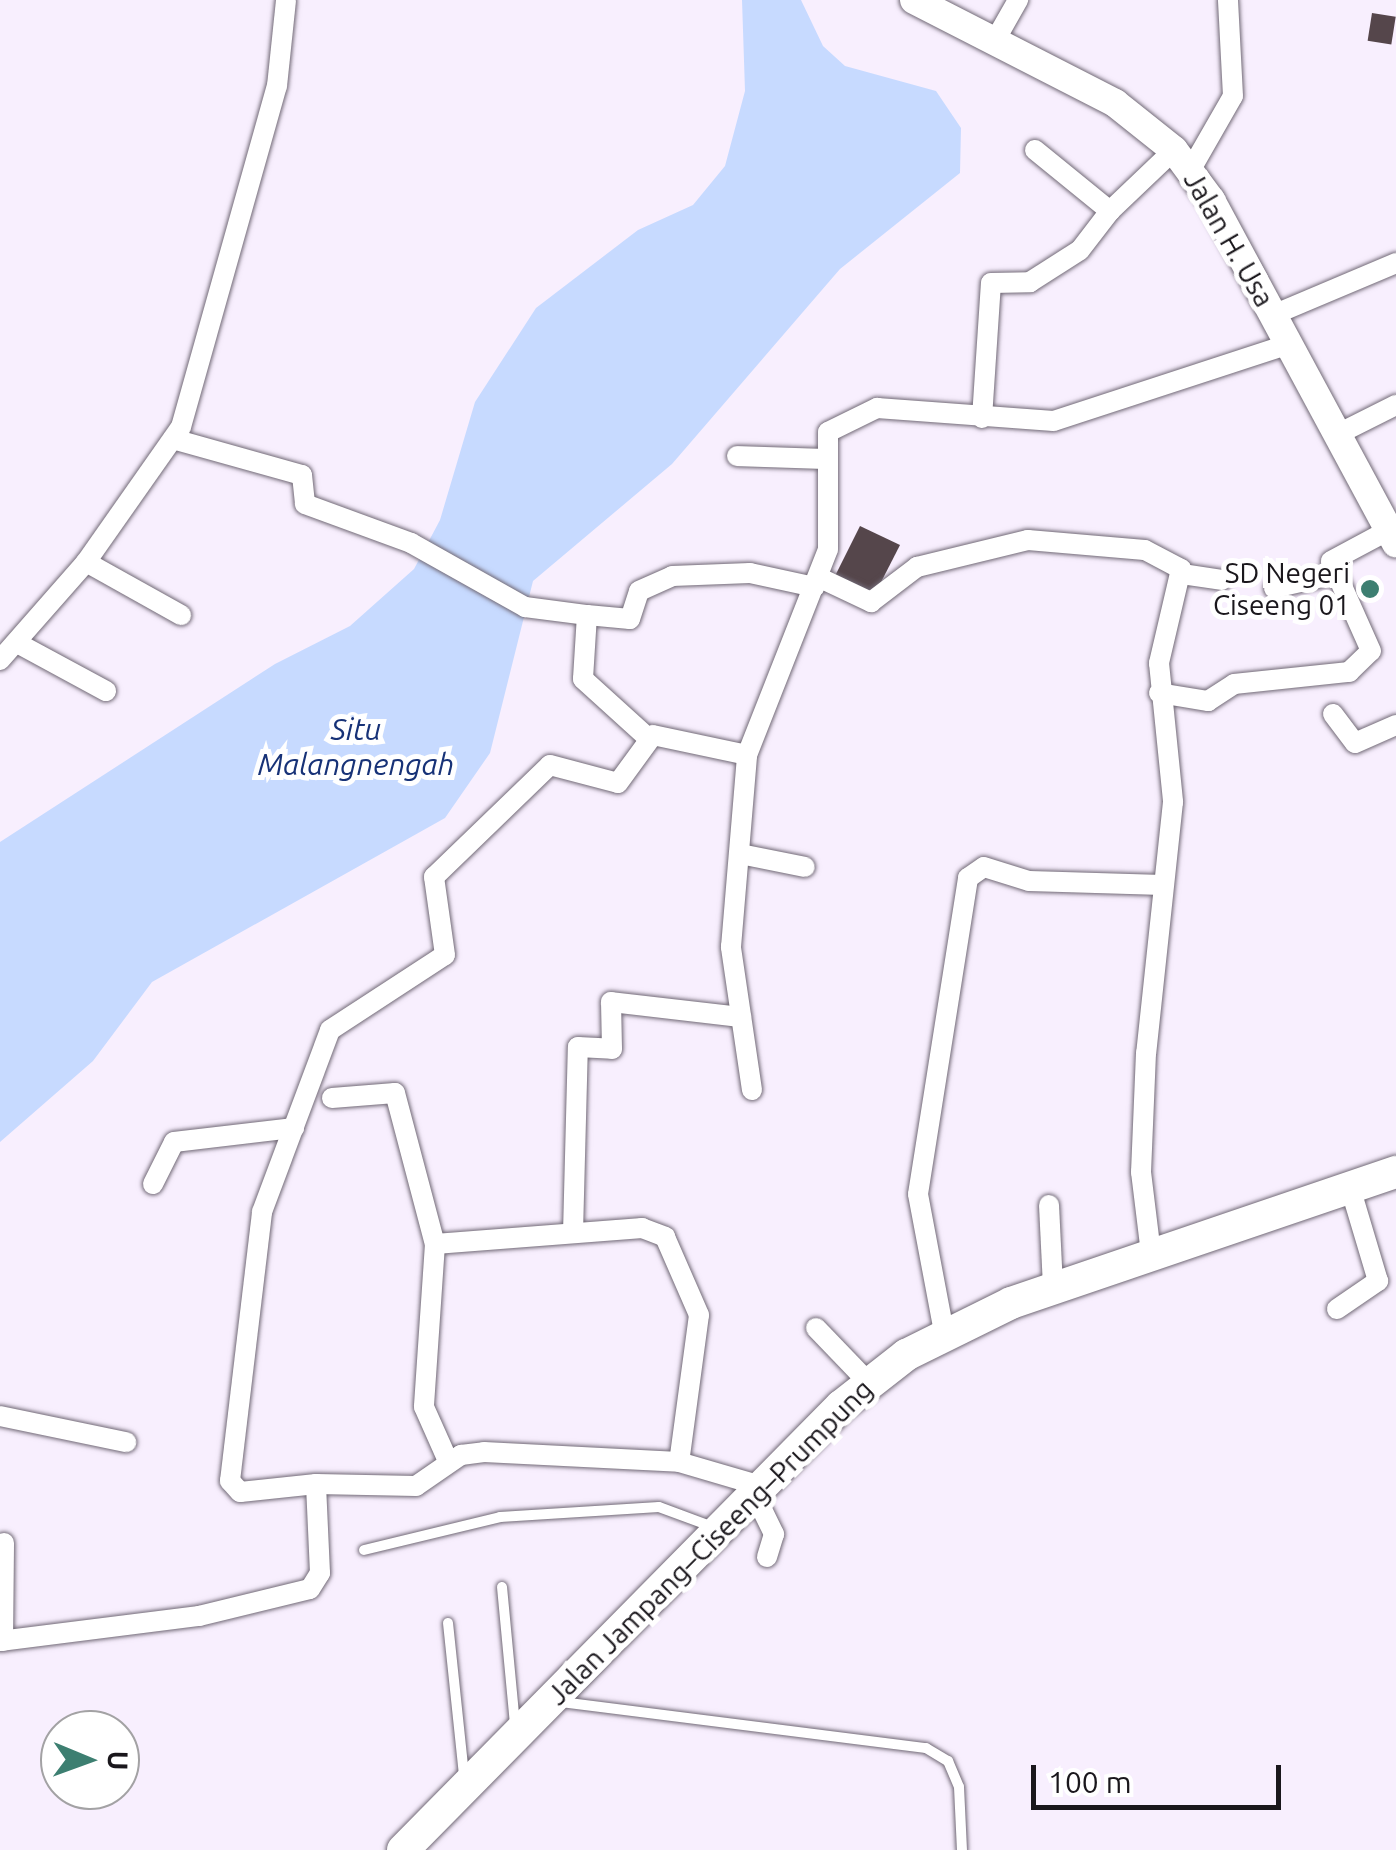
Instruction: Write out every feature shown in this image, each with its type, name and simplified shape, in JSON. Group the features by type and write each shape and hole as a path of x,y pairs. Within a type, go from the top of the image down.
{"main road":[{"name":"Jalan Jampang–Ciseeng–Prumpung","path":"403,1850 868,1382 944,1332 1053,1288 1396,1172"}],"street":[{"path":"0,660 86,562 172,439 191,402 278,86 286,0"},
{"name":"Jalan H. Usa","path":"914,0 997,37 1115,103 1182,160 1340,433 1393,536"},
{"path":"997,37 1018,0"},
{"path":"982,418 991,283 1030,282 1080,250 1110,211 1182,160 1232,96 1228,0"},
{"path":"1035,150 1110,211"},
{"path":"1273,314 1396,263"},
{"path":"752,1090 731,947 748,755 816,582 830,534 823,459 828,432 856,413 900,407 1033,423 1085,414 1290,344"},
{"path":"1340,433 1396,405"},
{"path":"172,439 302,475 305,504 421,554 525,607 587,615 630,620 640,591 672,576 750,573 816,582 871,602 906,572 1028,540 1145,550 1173,560 1182,574 1158,693 1174,802 1141,1172 1151,1253"},
{"path":"737,456 823,459"},
{"path":"1158,693 1208,702 1234,684 1349,672 1371,651 1334,574 1334,558 1393,536"},
{"path":"86,562 180,615"},
{"path":"1182,574 1222,580"},
{"path":"1274,588 1334,574"},
{"path":"587,615 584,679 647,737 748,755"},
{"path":"18,644 106,691"},
{"path":"1333,714 1355,743 1396,724"},
{"path":"647,737 618,783 550,765 440,869 431,885 445,955 338,1018 259,1224 230,1486 416,1486 448,1462 484,1452 680,1462 758,1489 774,1534 767,1557"},
{"path":"740,854 805,867"},
{"path":"944,1332 918,1194 968,878 984,867 1030,881 1164,884"},
{"path":"574,1233 578,1047 612,1050 612,1002 741,1017"},
{"path":"332,1098 395,1093 435,1244 424,1408 448,1462"},
{"path":"154,1184 174,1142 294,1128"},
{"path":"1337,1308 1378,1281 1350,1186"},
{"path":"1049,1205 1053,1288"},
{"path":"435,1244 651,1229 670,1246 699,1315 680,1462"},
{"path":"816,1328 868,1382"},
{"path":"0,1416 126,1442"},
{"path":"4,1542 1,1641 199,1616 310,1588 320,1573 316,1484"}],"lane":[{"path":"364,1550 500,1517 659,1507 719,1530"},
{"path":"502,1587 516,1737"},
{"path":"448,1623 465,1789"},
{"path":"550,1701 926,1748 948,1760 959,1787 962,1850"}],"water":[{"name":"Situ Malangnengah","path":"742,0 801,0 823,46 845,66 936,91 961,128 960,173 840,269 672,464 533,581 490,753 445,818 152,982 93,1061 0,1142 0,842 275,664 350,626 414,569 440,520 475,402 536,308 638,230 693,205 725,166 745,91"}],"building":[{"path":"1372,13 1396,17 1391,44 1368,41"},
{"path":"860,526 900,545 875,594 831,584"}],"place":[{"name":"SD Negeri Ciseeng 01","path":"1370,589"}]}
